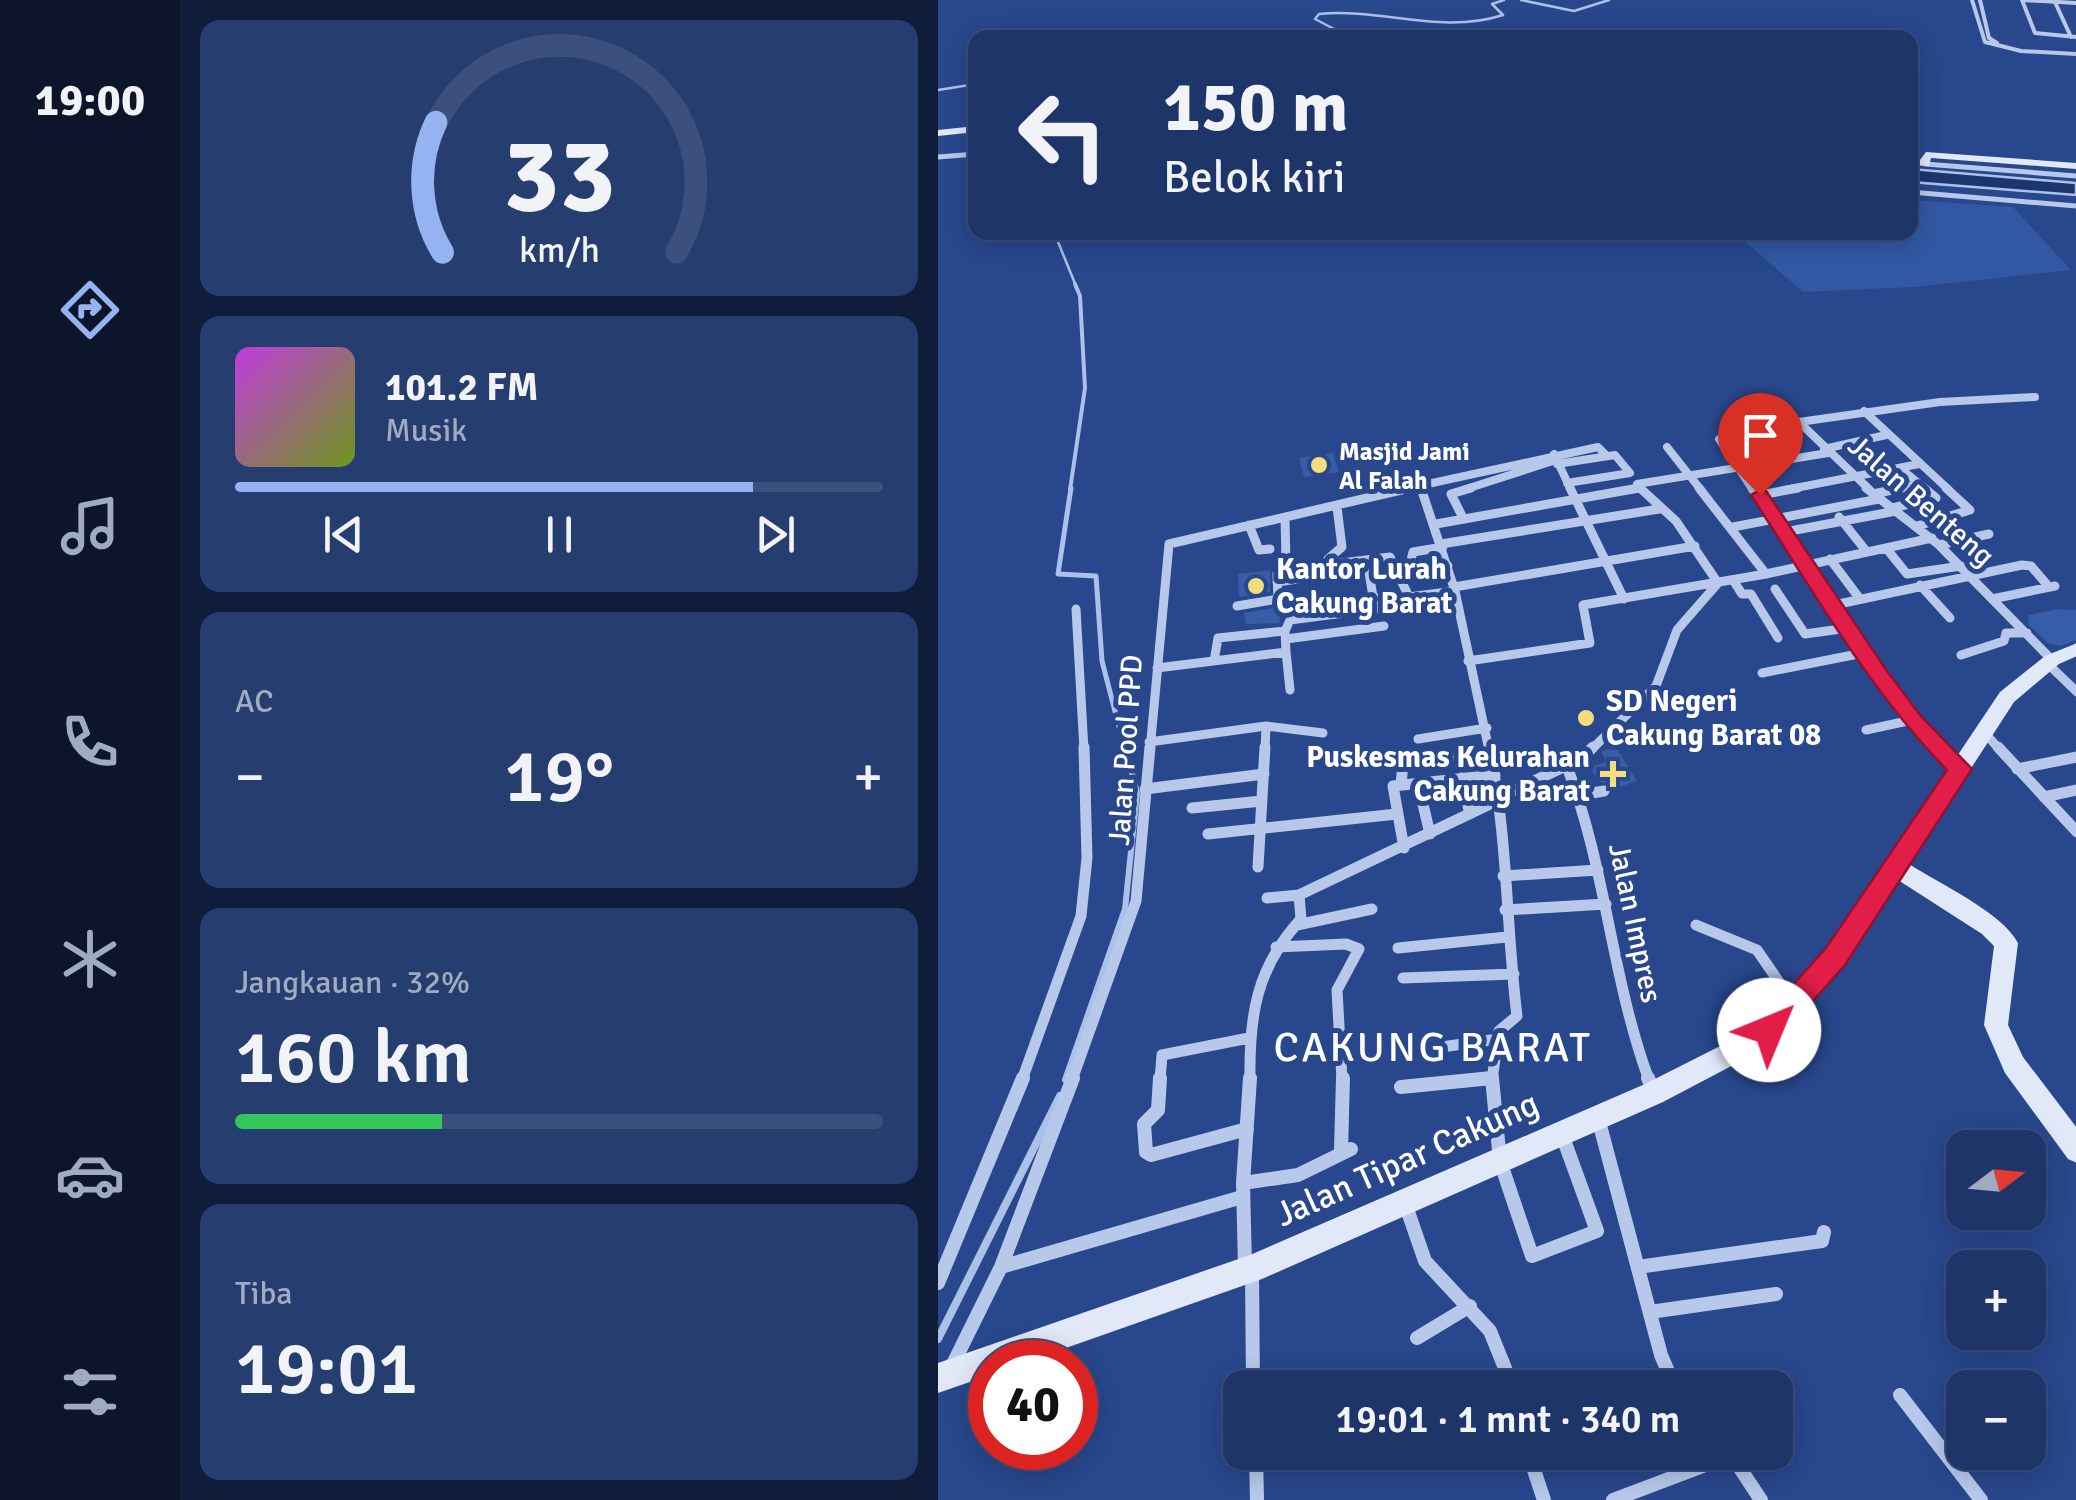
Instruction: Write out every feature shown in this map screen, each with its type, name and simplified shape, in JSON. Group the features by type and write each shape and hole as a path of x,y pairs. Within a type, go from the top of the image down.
{"street":[{"path":"1972,0 1981,38 1992,46 2076,52"},
{"path":"1980,0 1992,41 2076,52"},
{"path":"2074,37 2035,32 2022,0 2076,3"},
{"path":"2054,1 2074,37"},
{"path":"938,134 968,130"},
{"path":"938,157 968,155"},
{"path":"1918,163 1925,164 1925,155 2076,176"},
{"path":"2011,166 2076,166"},
{"path":"1918,193 2076,206"},
{"path":"1864,411 2035,397"},
{"path":"1864,411 1970,510 1918,526"},
{"name":"Jalan Benteng","path":"1864,411 1799,422 1853,477 1918,526 1965,570 2028,633 2076,692"},
{"path":"1718,582 1676,521 1658,509 1637,484 1826,451 1886,435"},
{"path":"1720,439 1863,653 1912,720 1960,769"},
{"path":"1667,447 1766,574"},
{"path":"1463,518 1451,494 1509,478 1556,459 1617,455 1630,473 1567,483"},
{"path":"1556,459 1624,599"},
{"name":"Jalan Pool PPD","path":"941,1382 1000,1267 1086,1050 1130,920 1144,850 1145,789 1169,544 1500,467 1556,459"},
{"path":"1760,495 1919,464"},
{"path":"1500,467 1509,478"},
{"path":"1784,532 1936,498 1900,468"},
{"path":"1732,527 1832,508 1919,484"},
{"path":"1421,488 1436,524 1454,589 1500,798 1504,910 1514,974 1516,1020 1498,1031 1492,1078 1500,1161 1532,1256 1596,1235 1594,1218 1561,1132"},
{"path":"1436,524 1639,488"},
{"path":"1277,582 1324,576 1326,565 1342,547 1337,507"},
{"path":"1832,508 1867,552"},
{"path":"1448,566 1418,571 1411,560 1412,552 1658,509"},
{"path":"1237,606 1277,600 1278,571 1286,563 1285,518"},
{"path":"1249,525 1259,550 1270,550"},
{"path":"1468,661 1588,644 1592,640 1580,608 1886,548 1989,534"},
{"path":"1326,565 1394,559 1409,597 1695,546"},
{"path":"1886,548 1907,574 2026,564 2053,586 1992,599"},
{"path":"1830,559 1860,599"},
{"path":"1290,690 1288,620 1375,609 1367,560"},
{"path":"1834,605 1965,570"},
{"path":"1733,580 1742,594 1750,594 1778,638"},
{"path":"1500,798 1582,758 1656,686 1676,630 1718,582"},
{"path":"1920,585 1950,618"},
{"path":"1775,589 1805,634 1848,628"},
{"path":"1358,599 1374,596"},
{"path":"938,1283 1036,1046 1081,916 1088,858 1076,609"},
{"path":"1214,661 1218,638 1384,626"},
{"path":"1961,655 2004,642 2006,634 2028,633"},
{"name":"Jalan Tipar Cakung","path":"941,1382 1248,1271 1654,1093 1750,1044 1795,1006 1836,956 2007,698 2050,662 2076,649"},
{"path":"1157,668 1286,652"},
{"path":"1762,673 1863,653"},
{"path":"1866,730 1912,720"},
{"path":"1149,742 1266,726 1323,733"},
{"path":"1258,867 1266,726"},
{"path":"1418,739 1486,728"},
{"path":"1984,732 2076,832"},
{"path":"1401,785 1402,763 1491,752"},
{"path":"2018,769 2076,757"},
{"name":"Jalan Impres","path":"1566,765 1580,795 1598,870 1617,978 1654,1093"},
{"path":"1145,789 1264,774"},
{"path":"1404,848 1392,787 1495,775"},
{"path":"1461,778 1470,814"},
{"path":"1418,783 1430,834"},
{"path":"2044,797 2076,790"},
{"path":"1580,795 1604,791"},
{"path":"1192,808 1262,801"},
{"path":"1266,898 1299,895 1488,806"},
{"path":"1208,834 1397,814"},
{"path":"1894,866 2006,942 1996,1025 2014,1065 2076,1150"},
{"path":"1503,876 1598,870"},
{"path":"1297,926 1299,895"},
{"path":"1504,910 1606,904"},
{"path":"1252,1370 1242,1190 1249,1021 1275,947 1297,926 1372,910"},
{"path":"1696,925 1756,946 1766,954 1795,1006"},
{"path":"1398,948 1507,937"},
{"path":"1000,1267 1298,1175 1346,1150 1337,990 1359,949 1346,944 1275,947"},
{"path":"1403,978 1514,974"},
{"path":"1247,1129 1151,1155 1146,1152 1144,1124 1158,1110 1162,1055 1250,1038"},
{"path":"1392,1054 1498,1039"},
{"path":"1401,1087 1492,1078"},
{"path":"1597,1117 1669,1370"},
{"path":"1405,1202 1422,1255 1449,1290 1494,1331 1507,1370"},
{"path":"1638,1267 1822,1241 1824,1232"},
{"path":"1650,1312 1776,1294"},
{"path":"1417,1338 1470,1306"},
{"path":"1900,1395 1981,1500"},
{"path":"1256,1470 1257,1500"},
{"path":"1534,1470 1544,1500"},
{"path":"1613,1500 1689,1470"},
{"path":"1741,1470 1761,1500"}],"shaded area":[{"path":"1918,170 2076,183 2076,195 1918,183"},
{"path":"1918,200 2013,207 2071,270 1914,287 1803,292 1743,240 1918,240"}],"building":[{"name":"Masjid Jami Al Falah","path":"1333,453 1339,472 1304,477 1299,458"},
{"name":"Kantor Lurah Cakung Barat","path":"1270,570 1270,592 1239,597 1238,574"},
{"path":"1279,607 1280,623 1246,624 1244,613"},
{"path":"2077,610 2077,640 2060,646 2048,643 2028,624 2029,615"},
{"name":"Puskesmas Kelurahan Cakung Barat","path":"1616,747 1637,781 1613,789 1608,783 1599,782 1590,767 1607,762 1601,752"}],"waterway":[{"path":"1336,30 1315,19 1319,14 1342,13 1434,22 1480,20 1503,15 1492,4 1504,0"},
{"path":"1521,0 1574,11 1609,0"},
{"path":"938,90 968,85"},
{"path":"1057,240 1076,286"},
{"path":"1070,490 1085,388 1080,296 1075,284"},
{"path":"1071,488 1058,574 1096,576 1102,661 1125,750"},
{"path":"1065,1080 1125,909 1137,793 1125,747"},
{"path":"938,1339 1060,1096"}],"place":[{"name":"Masjid Jami Al Falah","path":"1319,465"},
{"name":"Kantor Lurah Cakung Barat","path":"1256,586"},
{"name":"SD Negeri Cakung Barat 08","path":"1586,718"},
{"name":"Puskesmas Kelurahan Cakung Barat","path":"1613,774"}],"district":[{"name":"CAKUNG BARAT","path":"1433,1047"}],"route":[{"path":"1760,495 1863,653 1912,720 1960,769 1836,956 1795,1006 1769,1030"}]}
